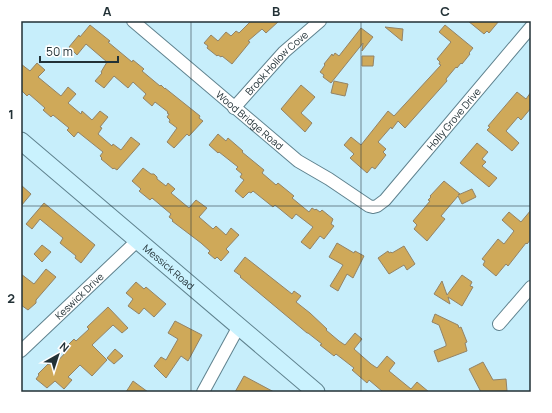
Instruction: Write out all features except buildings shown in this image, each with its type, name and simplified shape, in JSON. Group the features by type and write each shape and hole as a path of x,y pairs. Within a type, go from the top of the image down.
{"street":[{"name":"Wood Bridge Road","path":"133,21 298,161 365,204 373,207"},
{"name":"Brook Hollow Cove","path":"234,108 279,56 320,21"},
{"name":"Holly Grove Drive","path":"373,207 385,200 531,27"},
{"name":"Messick Road","path":"21,141 316,392"},
{"name":"Keswick Drive","path":"22,347 138,240"},
{"path":"499,324 531,287"},
{"path":"203,392 239,326"}]}
